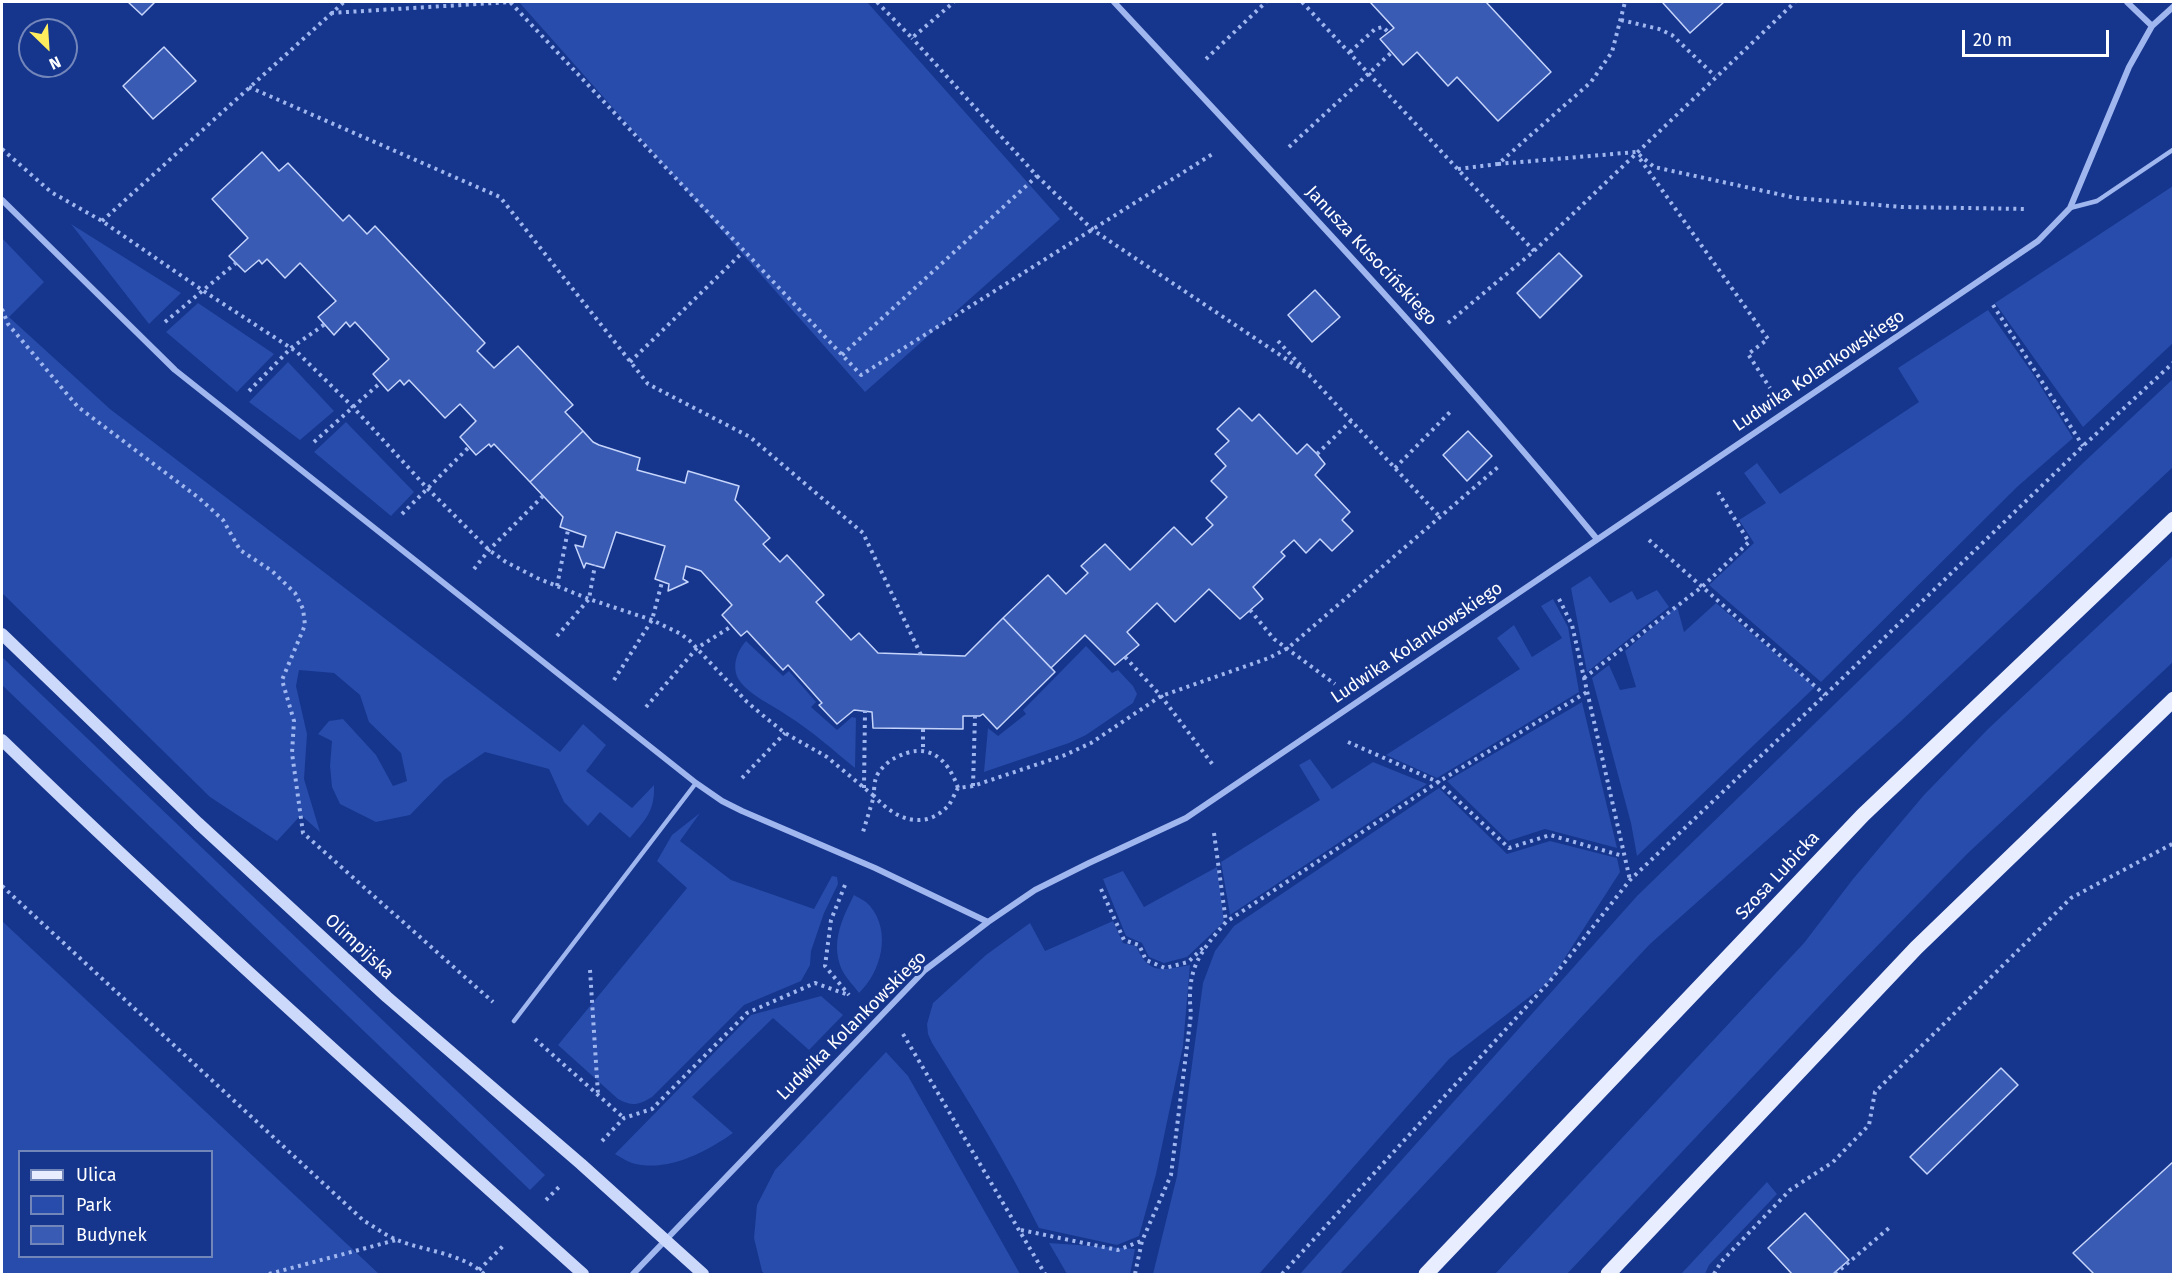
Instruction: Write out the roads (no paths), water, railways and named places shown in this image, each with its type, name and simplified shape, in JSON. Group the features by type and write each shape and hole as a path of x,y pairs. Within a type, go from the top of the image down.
{"main road":[{"name":"Szosa Lubicka","path":"1426,1275 1863,815 2174,519"},
{"path":"1608,1275 1916,948 2174,699"}],"street":[{"name":"Janusza Kusocińskiego","path":"1114,2 1427,339 1521,446 1597,539"},
{"path":"2127,2 2152,26"},
{"name":"Ludwika Kolankowskiego","path":"633,1275 925,970 988,922 1035,890 1089,862 1186,818 2038,241 2070,208 2129,67 2152,26 2174,6"},
{"path":"2,200 175,370 696,783 722,801 855,859 988,922"},
{"name":"Olimpijska","path":"2,634 198,823 387,997 581,1164 703,1275"},
{"path":"2,740 127,861 248,973 583,1275"}],"lane":[{"path":"2070,208 2097,201 2174,149"},
{"path":"514,1021 696,783"}]}
